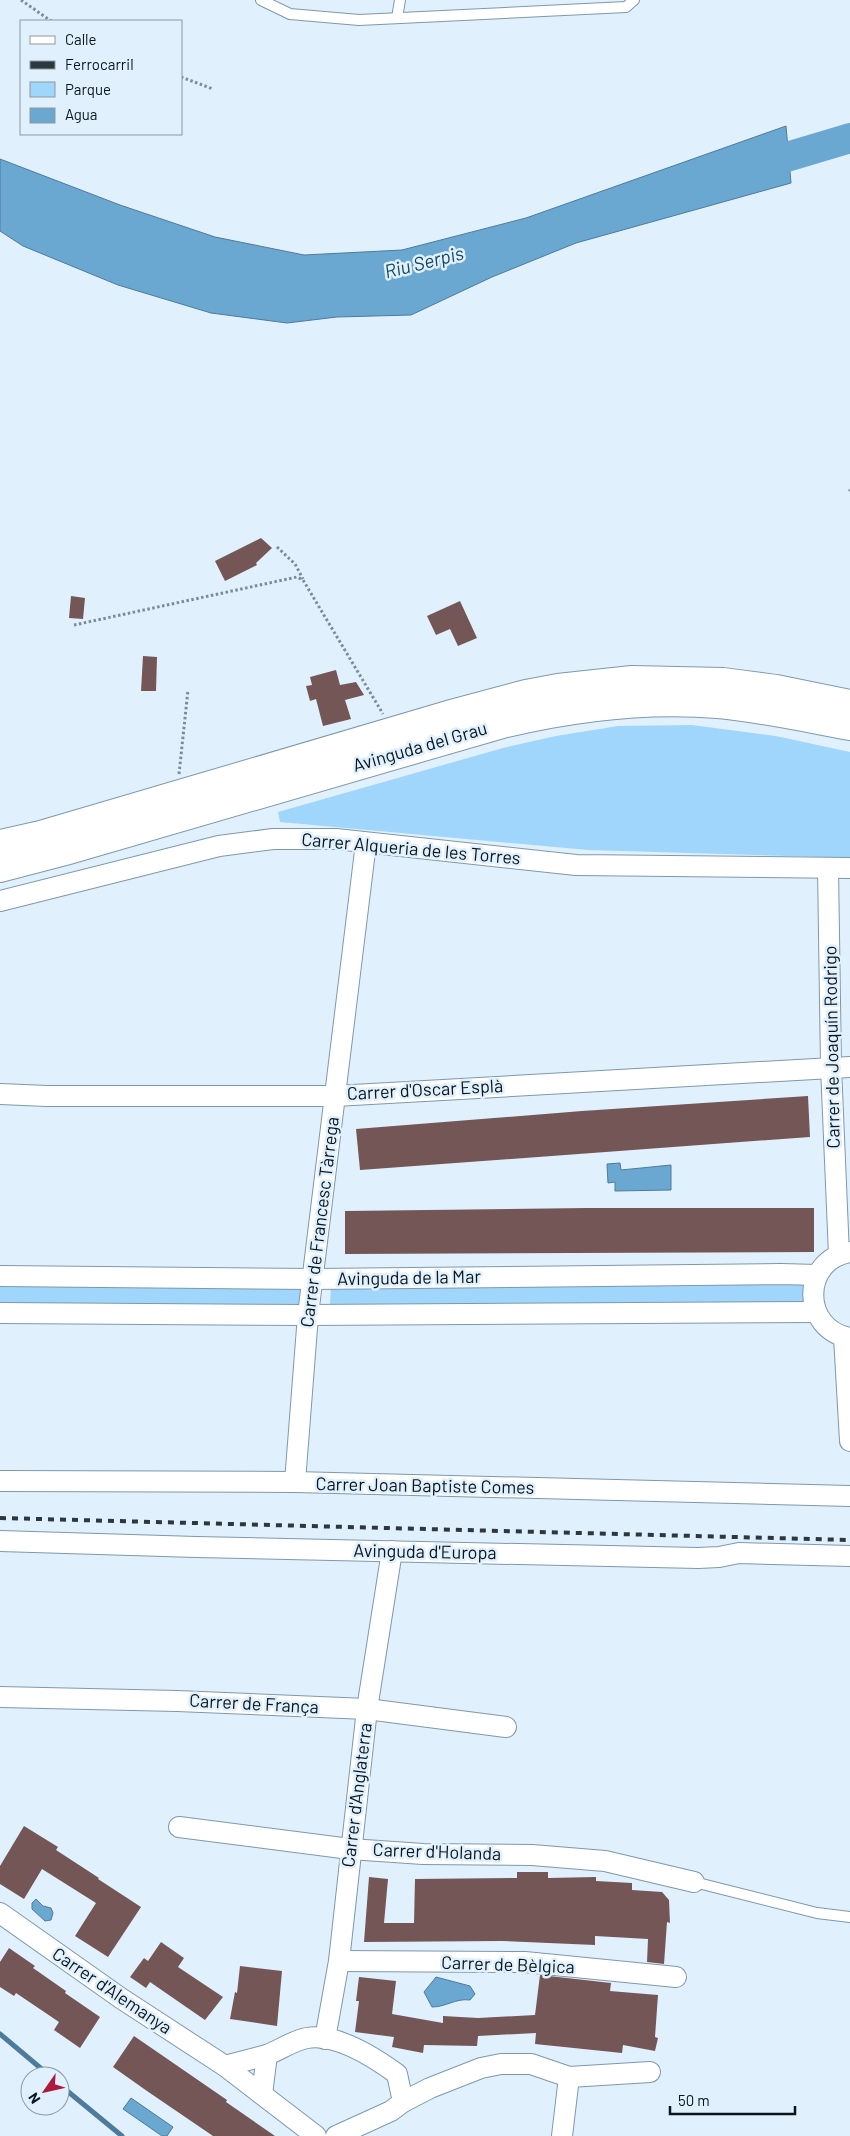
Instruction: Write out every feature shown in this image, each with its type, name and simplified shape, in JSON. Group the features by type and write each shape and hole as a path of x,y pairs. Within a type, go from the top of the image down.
{"main road":[{"name":"Avinguda del Grau","path":"0,844 41,835 393,731 526,694 574,686 632,680 722,682 776,689 850,704"},
{"name":"Avinguda del Grau","path":"0,868 65,851 475,731 538,715 619,704 701,703 757,708 850,726"}],"street":[{"name":"Carrer Alqueria de les Torres","path":"0,901 219,846 247,841 302,838 336,839 576,865 850,868"},
{"name":"Carrer de Francesc Tàrrega","path":"295,1482 308,1315 366,843"},
{"name":"Carrer de Joaquín Rodrigo","path":"828,868 841,1067 845,1253"},
{"name":"Carrer d'Oscar Esplà","path":"0,1094 47,1096 335,1096 841,1067"},
{"path":"845,1253 830,1260 817,1275 813,1292 816,1312 823,1323 832,1331 847,1337 850,1442"},
{"name":"Avinguda de la Mar","path":"0,1276 313,1279 817,1275"},
{"name":"Avinguda de la Mar","path":"0,1313 308,1315 816,1312"},
{"name":"Carrer Joan Baptiste Comes","path":"0,1481 295,1482 850,1496"},
{"name":"Avinguda d'Europa","path":"0,1541 196,1548 698,1558 719,1557 738,1553 850,1556"},
{"name":"Carrer d'Anglaterra","path":"325,2039 339,1961 367,1709 392,1551"},
{"name":"Carrer de França","path":"0,1697 177,1700 367,1709 506,1727"},
{"name":"Carrer d'Holanda","path":"179,1827 350,1849 423,1854 532,1855 605,1861 694,1882"},
{"name":"Carrer d'Alemanya","path":"0,1913 122,1999 225,2066 316,2136"},
{"name":"Carrer de Bèlgica","path":"339,1961 525,1962 676,1978"},
{"path":"225,2066 267,2055 307,2038 325,2039 353,2047 397,2074 430,2088"},
{"path":"262,2094 267,2055"},
{"path":"336,2136 392,2111 403,2102 430,2088 482,2068 501,2064 531,2064 569,2077 650,2072"},
{"path":"397,2074 403,2102"},
{"path":"562,2136 569,2077"}],"lane":[{"path":"261,0 290,14 359,20 626,7 634,0"},
{"path":"397,18 400,0"},
{"path":"694,1882 818,1913 850,1917"}],"path":[{"path":"21,0 50,20"},
{"path":"182,77 213,89"},
{"path":"277,547 295,564 393,731"},
{"path":"74,625 290,578 303,580"},
{"path":"176,795 188,690"}],"green space":[{"path":"692,725 776,736 850,752 850,858 588,850 280,822 278,812 503,748 556,736 618,726"},
{"path":"809,1283 811,1303 330,1305 331,1285"},
{"path":"0,1284 301,1285 301,1306 0,1306"}],"water":[{"path":"786,126 791,183 576,243 492,277 411,315 337,317 287,323 211,313 118,285 23,246 0,231 0,159 120,205 215,237 304,255 402,250 526,218"},
{"path":"620,1163 621,1170 671,1165 671,1190 615,1191 615,1182 608,1183 607,1164"},
{"path":"36,1899 43,1906 51,1908 53,1913 51,1920 45,1921 32,1909 32,1903"},
{"path":"436,1977 470,1986 475,1994 470,2000 460,2000 432,2007 424,1992"},
{"path":"131,2098 173,2127 167,2136 162,2136 123,2109"}],"building":[{"path":"261,538 272,548 256,563 257,565 225,581 215,561"},
{"path":"71,596 85,598 83,619 69,618"},
{"path":"460,601 477,638 458,646 450,629 436,635 427,616"},
{"path":"143,656 157,657 156,691 141,691"},
{"path":"336,670 340,685 356,682 364,695 345,700 351,719 323,726 316,699 310,701 306,686 312,685 310,677"},
{"path":"808,1096 810,1137 360,1170 356,1129"},
{"path":"814,1208 814,1252 345,1254 345,1211"},
{"path":"24,1826 58,1847 56,1850 141,1907 108,1957 75,1936 96,1903 42,1869 24,1899 0,1884 0,1866"},
{"path":"517,1872 548,1872 548,1878 596,1877 596,1881 632,1883 632,1890 662,1892 669,1900 670,1923 667,1922 664,1964 647,1962 648,1939 595,1936 595,1945 502,1941 364,1942 369,1877 388,1879 384,1923 414,1923 415,1879 517,1878"},
{"path":"161,1942 184,1958 178,1967 223,1997 205,2020 150,1982 146,1988 130,1977 144,1958 148,1961"},
{"path":"9,1948 35,1966 33,1968 66,1991 65,1993 100,2017 80,2048 54,2030 59,2022 16,1993 14,1996 0,1987 0,1962"},
{"path":"240,1966 282,1971 277,2026 230,2019 235,1992 237,1993"},
{"path":"540,1975 611,1983 610,1991 658,1995 655,2037 658,2038 655,2051 623,2045 622,2053 535,2044 536,2033 478,2036 477,2046 424,2045 423,2053 392,2047 394,2037 355,2032 359,2001 356,2001 359,1977 396,1981 392,2014 443,2023 443,2016 478,2018 535,2015"},
{"path":"134,2036 227,2100 226,2102 275,2136 213,2136 113,2067"}],"waterway":[{"name":"Riu Serpis","path":"750,168 850,138"},
{"path":"0,2034 38,2066"},
{"path":"70,2093 122,2136"}],"railway":[{"path":"0,1518 850,1540"}]}
